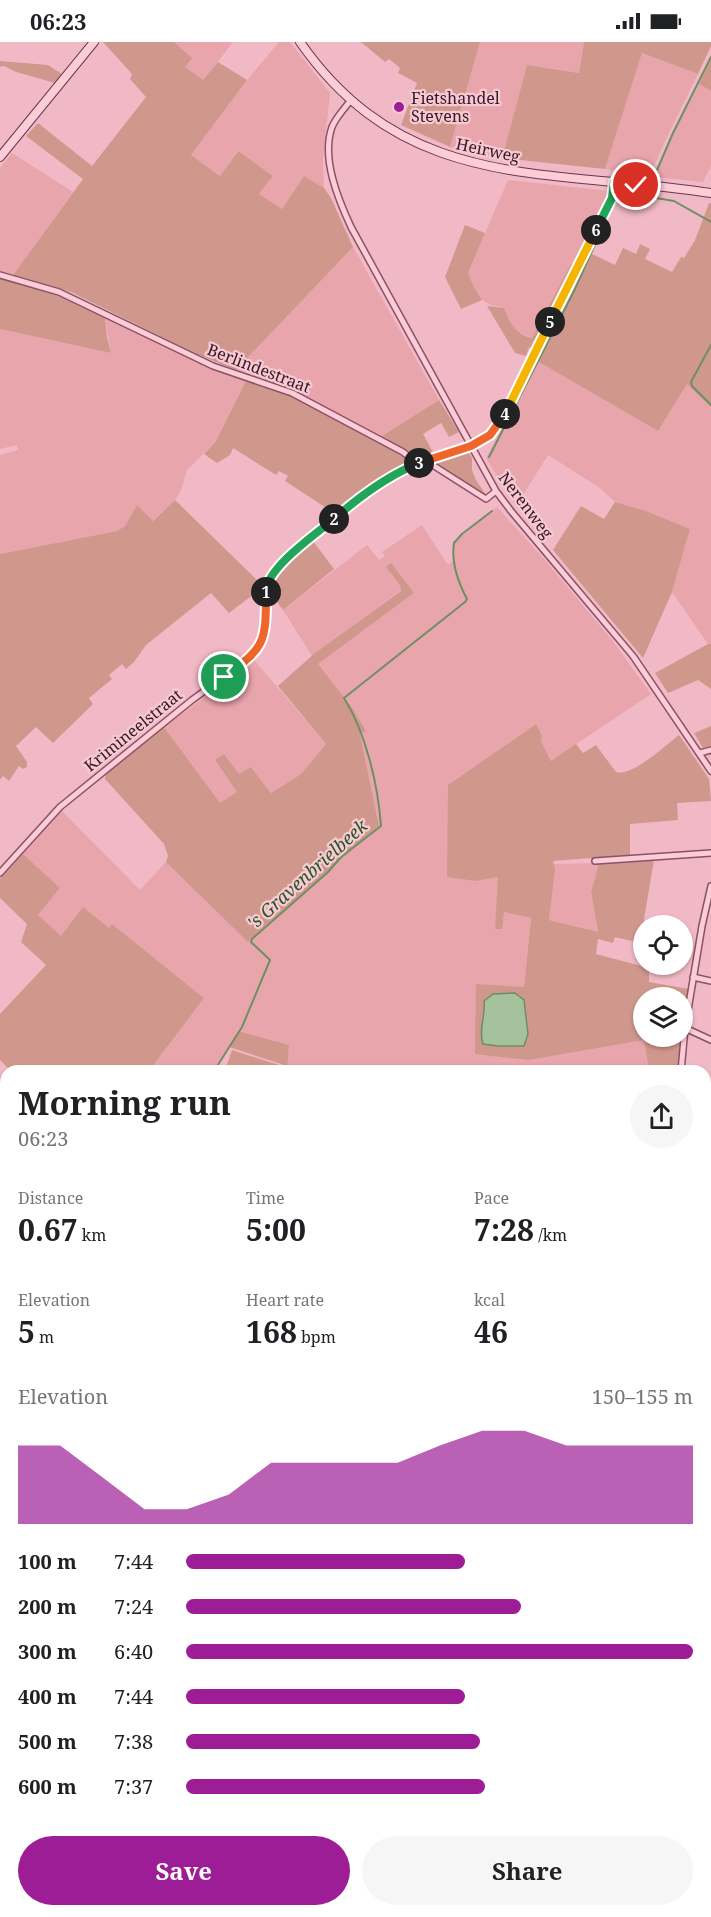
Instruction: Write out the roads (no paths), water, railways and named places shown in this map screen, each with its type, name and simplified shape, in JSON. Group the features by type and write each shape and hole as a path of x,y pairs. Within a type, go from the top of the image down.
{"main road":[{"path":"0,157 94,42"},
{"name":"Heirweg","path":"300,42 326,76 372,117 407,139 465,161 501,169 711,194"}],"street":[{"name":"Nerenweg","path":"351,100 332,126 330,158 333,181 340,203 356,237 496,491 633,656 711,771"},
{"name":"Krimineelstraat","path":"0,873 60,807 192,700 250,658 260,646 265,633 266,587 272,575 284,561 368,492 400,471 420,462 471,446 490,435 511,404 612,198 614,182"},
{"name":"Berlindestraat","path":"0,275 59,292 213,366 292,393 420,462 431,464 486,499 496,491"},
{"path":"700,753 711,750"},
{"path":"595,861 711,853"},
{"path":"691,987 711,886"},
{"path":"693,977 711,981"},
{"path":"693,1032 711,1040"},
{"path":"682,1065 683,1047"}],"waterway":[{"name":"'s Gravenbrielbeek","path":"654,177 711,57"},
{"name":"'s Gravenbrielbeek","path":"489,457 574,291 617,196 644,196 674,201 711,222"},
{"path":"711,345 691,382 692,386 711,405"},
{"name":"'s Gravenbrielbeek","path":"218,1065 242,1027 270,960 251,942 252,939 328,872 341,857 381,826 370,760 359,727 344,698 465,602 467,599 454,565 454,543 492,511"}],"place":[{"name":"Fietshandel Stevens","path":"399,107"}]}
